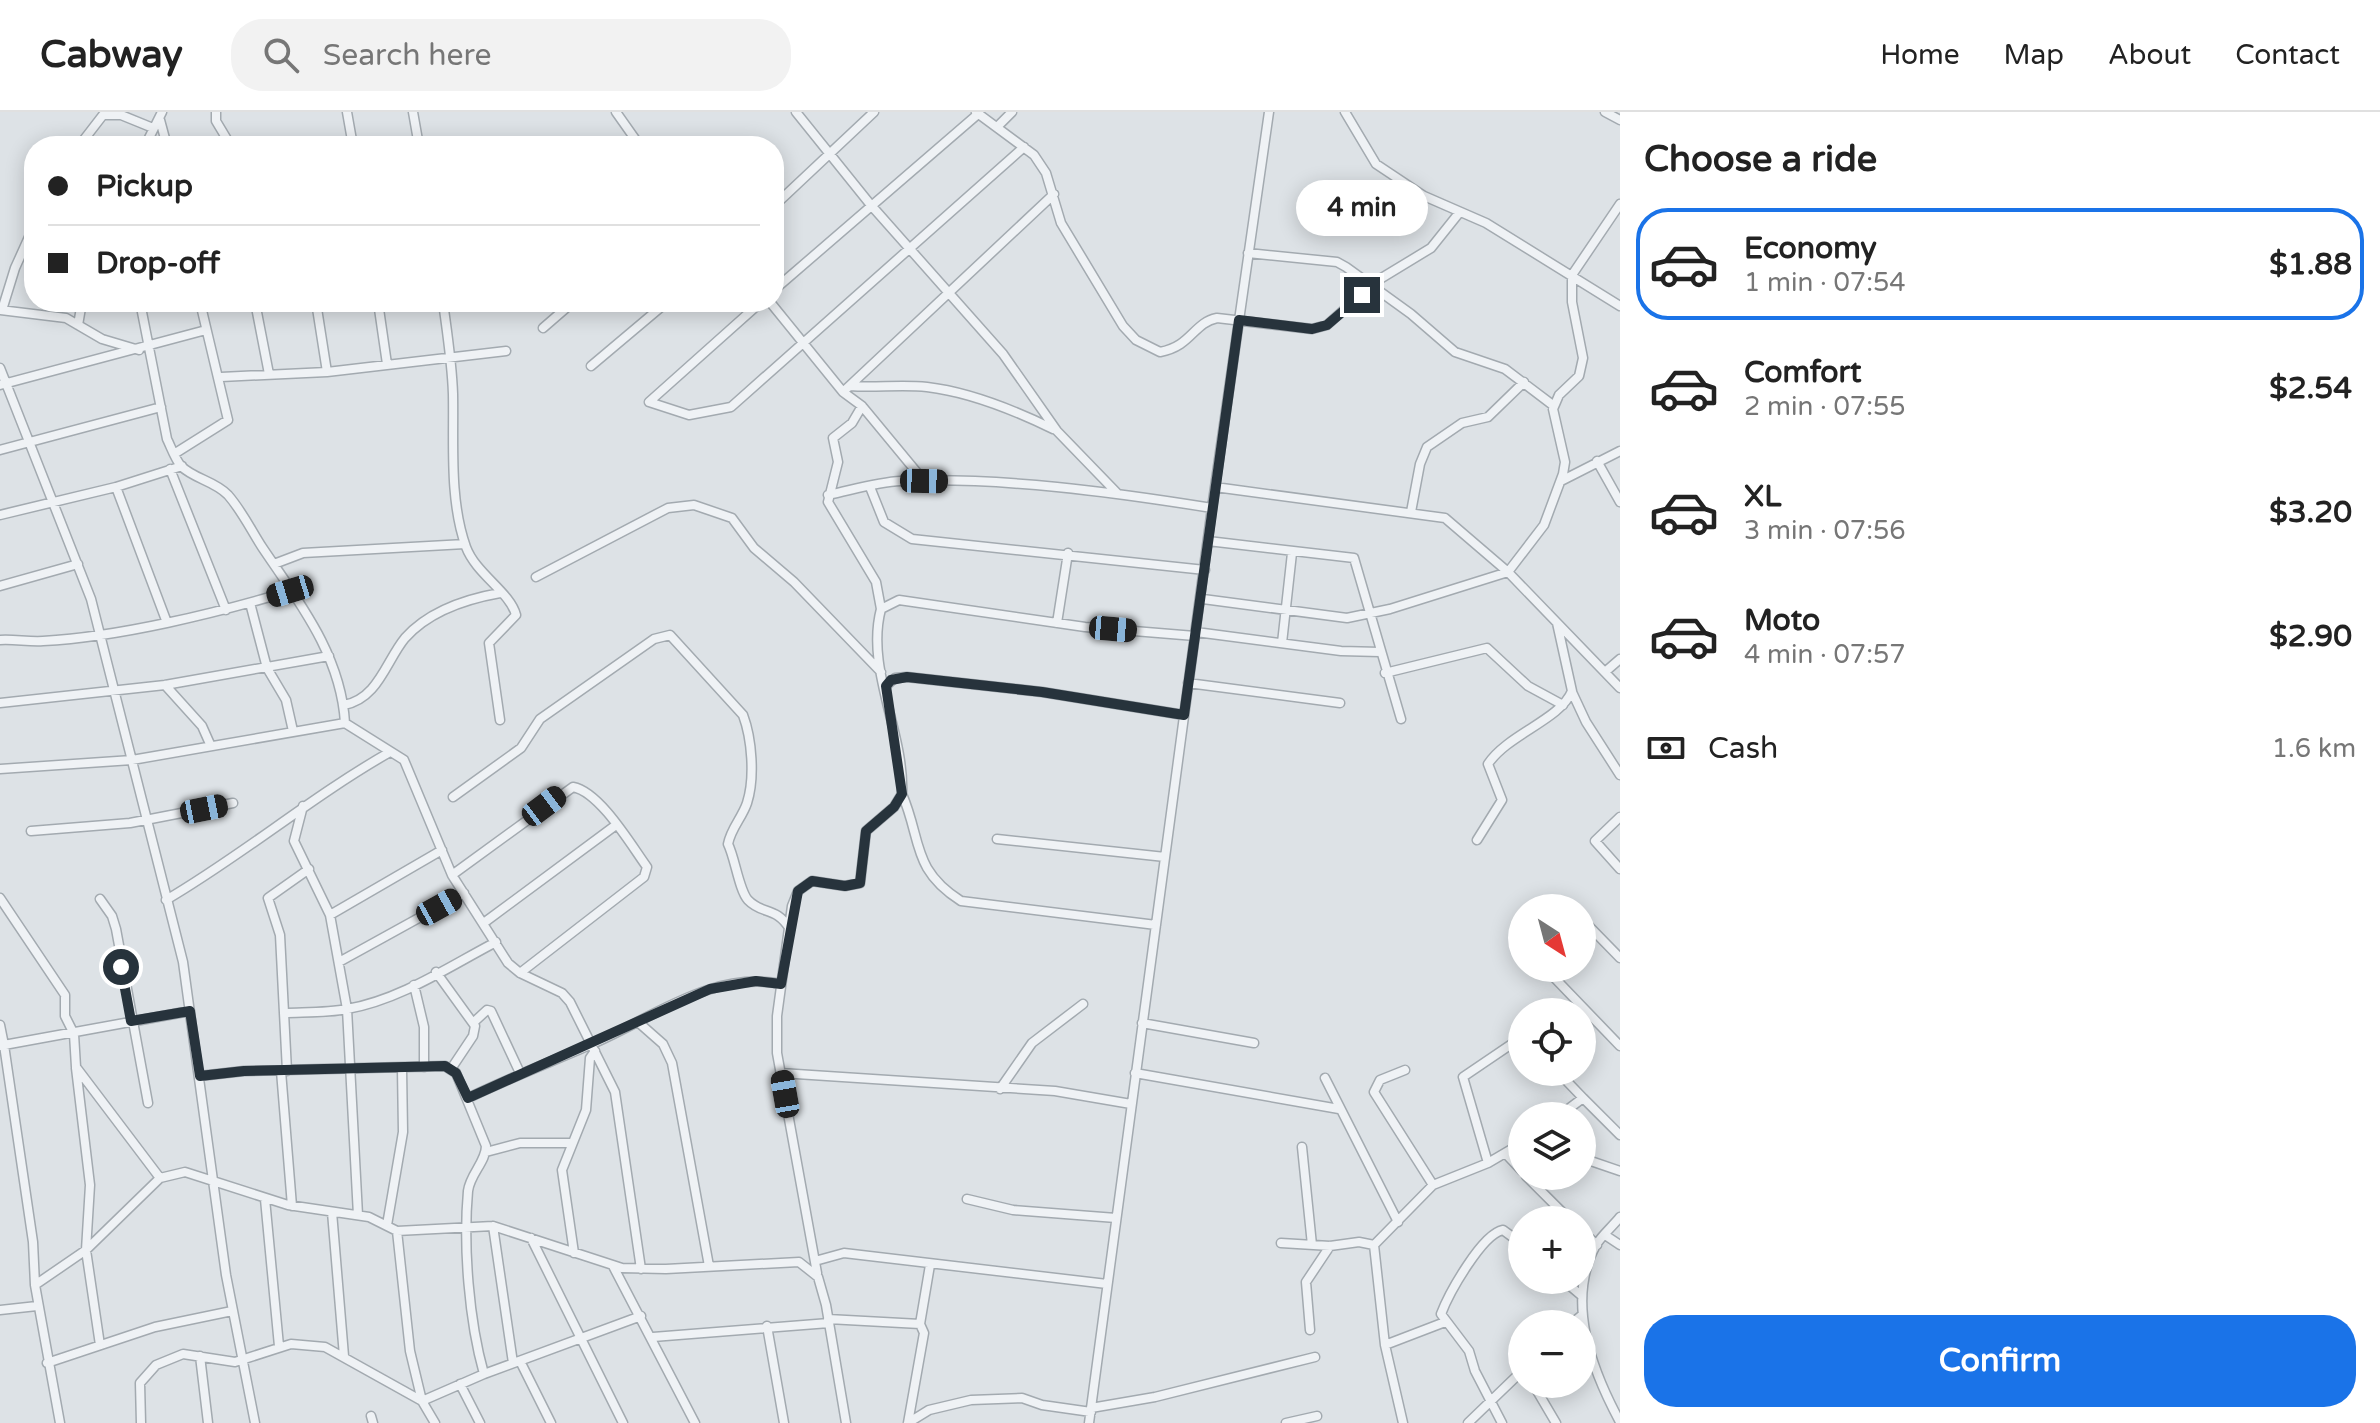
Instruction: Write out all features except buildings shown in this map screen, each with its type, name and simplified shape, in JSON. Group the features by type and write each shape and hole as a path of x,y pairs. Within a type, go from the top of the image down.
{"street":[{"path":"216,112 216,121 225,136"},
{"path":"347,112 351,136"},
{"path":"413,112 417,136"},
{"path":"616,112 633,136"},
{"path":"796,112 870,204 1003,354 1057,431 1117,493"},
{"path":"784,196 874,112"},
{"path":"997,127 1012,112"},
{"path":"1089,1423 1188,683 1203,599 1212,508 1269,112"},
{"path":"1345,112 1370,159 1424,196 1486,223 1620,306"},
{"path":"1605,112 1620,120"},
{"path":"784,281 977,113 1024,147 1046,173 1066,232 1123,326 1136,340 1160,352 1184,345 1209,320 1239,320 1312,329 1327,325 1372,285 1431,248 1459,213"},
{"path":"86,136 102,114 121,115 153,128"},
{"path":"149,136 161,116"},
{"path":"161,116 165,136"},
{"path":"750,312 649,402 689,415 731,407 1024,147"},
{"path":"847,389 1054,194"},
{"path":"1203,599 1347,618 1369,615 1508,572 1544,525 1561,482 1565,462 1552,417 1554,406 1582,367 1572,275 1620,204"},
{"path":"24,248 1,310 58,317 102,339 139,350"},
{"path":"1248,253 1337,262 1372,285 1455,352 1493,363 1554,406"},
{"path":"78,325 80,312"},
{"path":"142,312 167,439 174,454 182,466 225,492 303,607 329,656 344,705 345,723"},
{"path":"174,454 228,420 221,377 202,312"},
{"path":"257,312 269,374"},
{"path":"318,312 327,372"},
{"path":"379,312 387,364"},
{"path":"444,312 450,358 457,491 465,544 479,572 516,615 489,643 500,720"},
{"path":"543,328 561,312"},
{"path":"591,366 655,312"},
{"path":"778,312 924,481"},
{"path":"4,384 206,330"},
{"path":"221,377 327,372 506,351"},
{"path":"0,368 78,564 100,634 183,962 232,1311 255,1423"},
{"path":"1411,512 1420,464 1427,447 1462,423 1488,417 1524,382"},
{"path":"847,389 926,387 958,393 1004,407 1057,431"},
{"path":"862,406 852,423 833,438 838,462 828,495 830,509 876,582 881,609 875,642 886,686 902,794 915,843 924,863 939,884 961,901 1156,925"},
{"path":"0,450 161,407"},
{"path":"1561,482 1620,451"},
{"path":"1597,461 1620,502"},
{"path":"0,515 116,487 182,466"},
{"path":"170,469 226,610"},
{"path":"828,495 897,481 924,481 1117,493 1212,508"},
{"path":"116,487 166,620"},
{"path":"870,487 884,522 912,539 965,547 1068,553 1205,570"},
{"path":"1215,487 1436,515 1455,523 1508,572 1620,688"},
{"path":"536,577 668,508 694,505 732,518 754,548 794,582 869,664 882,673"},
{"path":"1208,541 1354,558 1385,673 1401,719"},
{"path":"274,564 303,553 465,544"},
{"path":"1057,623 1068,553"},
{"path":"1282,643 1292,553"},
{"path":"0,586 78,564"},
{"path":"0,640 42,641 100,634 226,610 290,591"},
{"path":"344,705 359,700 379,681 410,634 461,602 500,593"},
{"path":"881,609 899,600 1057,623 1380,652"},
{"path":"250,603 267,668 286,700 293,731"},
{"path":"1557,622 1572,691 1586,722 1620,775"},
{"path":"453,797 521,748 547,714 654,639 670,635 743,715 748,729 747,804 728,844 738,867 743,894 753,904 777,912 791,931"},
{"path":"1385,673 1487,648 1528,686 1563,705"},
{"path":"0,703 165,685 329,656"},
{"path":"1605,672 1620,659"},
{"path":"886,686 895,678 907,677 1042,692 1184,715"},
{"path":"1188,683 1340,703"},
{"path":"165,685 202,726 210,744"},
{"path":"1477,840 1502,800 1488,764 1504,744 1563,705 1572,691"},
{"path":"0,769 132,760 210,744 345,723 404,760 412,772 452,875 485,922 508,963 520,973 562,993 577,1011 617,1105 641,1269"},
{"path":"166,900 211,874 303,806 390,752"},
{"path":"452,875 568,788 585,791 616,825 647,867 644,877 520,973"},
{"path":"846,1423 777,1053 781,984 794,899 812,881 845,886 860,883 866,831 894,807 902,794"},
{"path":"31,831 146,820 233,803"},
{"path":"303,806 294,841 330,915 347,1009 358,1215"},
{"path":"1620,817 1595,841 1620,869"},
{"path":"485,922 616,825"},
{"path":"997,839 1165,857"},
{"path":"330,915 442,850"},
{"path":"292,1206 280,935 268,898 309,869"},
{"path":"339,962 464,893"},
{"path":"0,898 56,977 65,995 65,1016 74,1034 90,1185 86,1250 100,1345"},
{"path":"100,899 112,916 116,929 148,1103"},
{"path":"1596,933 1620,958"},
{"path":"284,1013 347,1009 414,985 496,942"},
{"path":"436,972 474,1022 473,1036 451,1069"},
{"path":"468,1098 520,1073 594,1048 638,1022 717,987 764,980 781,984"},
{"path":"1558,982 1620,1046"},
{"path":"414,985 424,1027 424,1067"},
{"path":"1000,1089 1032,1043 1083,1004"},
{"path":"474,1022 487,1010 491,1011 520,1073"},
{"path":"2,1046 190,1011"},
{"path":"638,1022 663,1044 672,1063 709,1266"},
{"path":"1142,1023 1254,1043"},
{"path":"0,1025 33,1242 37,1306 60,1423"},
{"path":"1488,1163 1463,1077 1508,1046"},
{"path":"574,1253 562,1170 586,1110 590,1058 594,1048"},
{"path":"76,1067 160,1178"},
{"path":"200,1076 424,1067 451,1069"},
{"path":"387,1225 403,1132 402,1069"},
{"path":"451,1069 468,1098 486,1152"},
{"path":"1405,1070 1380,1080 1374,1092 1433,1185"},
{"path":"781,1073 882,1077 1000,1089 1055,1091 1131,1104"},
{"path":"1135,1073 1339,1109"},
{"path":"1325,1078 1398,1222"},
{"path":"1571,1086 1620,1135"},
{"path":"1578,1102 1583,1098"},
{"path":"484,1374 478,1354 466,1227 470,1179 486,1152 520,1143 571,1143"},
{"path":"1302,1147 1312,1245"},
{"path":"1374,1245 1433,1185 1506,1154"},
{"path":"1596,1163 1620,1171"},
{"path":"35,1285 86,1250 160,1178 185,1172 292,1206 358,1215 397,1231 493,1226 613,1266 641,1269 799,1262 818,1277"},
{"path":"1540,1190 1556,1206"},
{"path":"265,1199 279,1346"},
{"path":"967,1199 1013,1210 1116,1218"},
{"path":"332,1212 344,1356"},
{"path":"1582,1310 1582,1296 1597,1245 1620,1217"},
{"path":"493,1226 516,1362 551,1423"},
{"path":"1502,1423 1475,1371 1469,1351 1445,1322 1443,1309 1482,1245 1500,1229 1508,1234"},
{"path":"397,1231 410,1351 422,1401 435,1423"},
{"path":"1605,1235 1620,1245"},
{"path":"531,1238 623,1423"},
{"path":"1281,1243 1330,1246 1350,1242 1374,1245"},
{"path":"1374,1245 1385,1345 1403,1423"},
{"path":"1310,1330 1306,1282 1330,1246"},
{"path":"815,1261 844,1253 1107,1284"},
{"path":"908,1423 924,1333 920,1324 930,1265"},
{"path":"613,1266 653,1337 695,1423"},
{"path":"0,1310 37,1306"},
{"path":"47,1363 155,1327 232,1311"},
{"path":"422,1401 484,1374 641,1316"},
{"path":"653,1337 829,1321 920,1324"},
{"path":"1385,1345 1445,1322"},
{"path":"767,1326 784,1423"},
{"path":"141,1423 139,1391 148,1373 183,1354 224,1363 279,1346 325,1347 422,1401"},
{"path":"200,1356 208,1423"},
{"path":"908,1423 929,1410 971,1400 1022,1398 1042,1405 1091,1410 1315,1357"},
{"path":"1596,1367 1601,1386 1620,1422"},
{"path":"460,1384 480,1423"},
{"path":"1468,1423 1508,1385"},
{"path":"1541,1398 1556,1423"},
{"path":"1286,1423 1317,1416"}],"route":[{"path":"121,967 131,1021 190,1011 200,1076 244,1071 388,1070 445,1066 456,1073 468,1098 699,993 730,984 764,980 781,984 790,940 792,906 798,891 812,881 845,886 860,883 866,831 900,800 902,788 886,686 891,680 907,677 1042,692 1184,715 1203,599 1212,508 1239,320 1312,329 1327,325 1362,295"}]}
